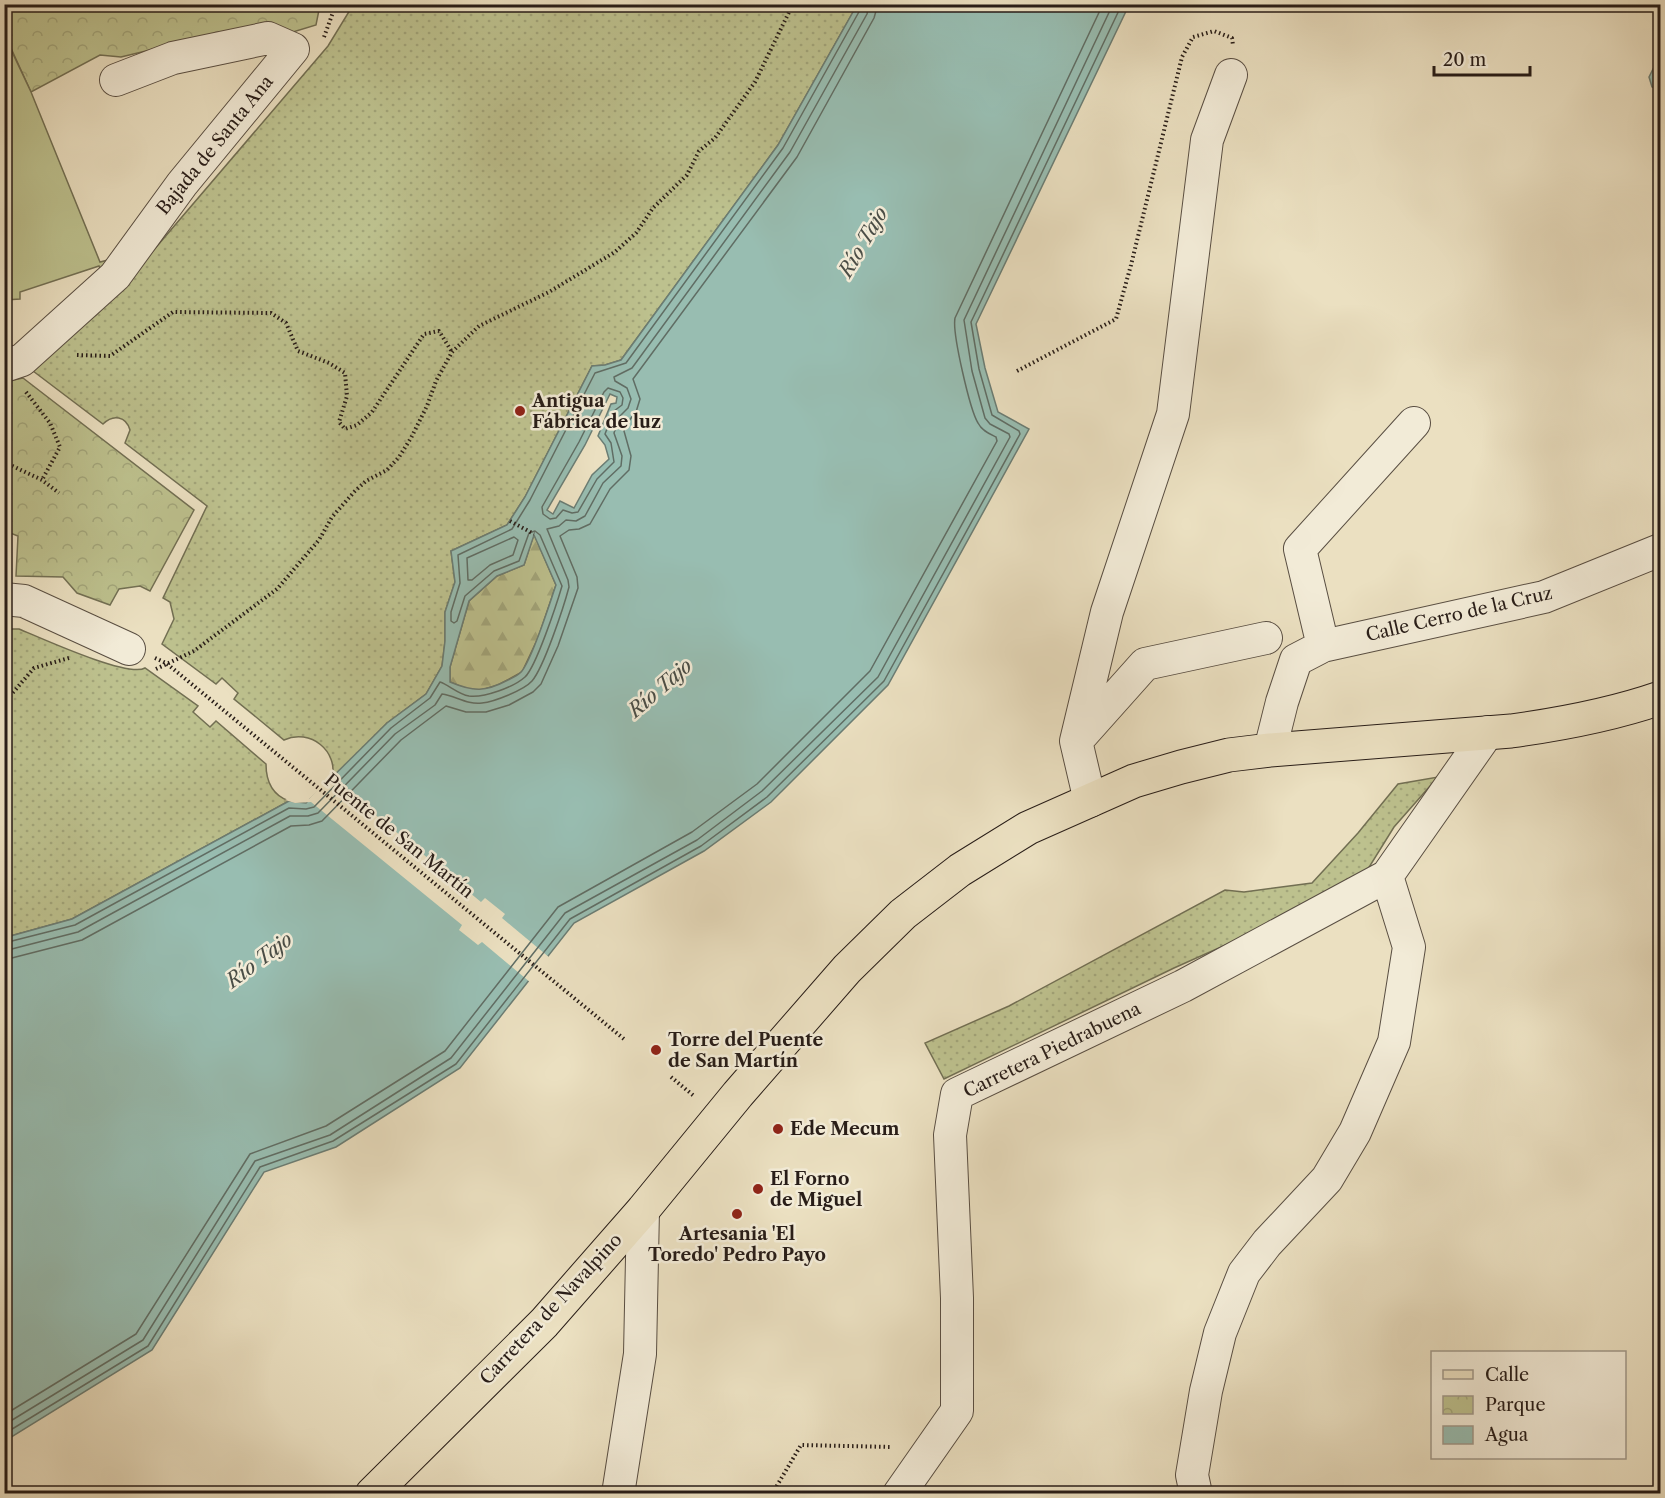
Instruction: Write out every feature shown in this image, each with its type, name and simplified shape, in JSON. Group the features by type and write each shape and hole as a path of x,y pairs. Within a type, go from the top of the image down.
{"main road":[{"name":"Carretera de Navalpino","path":"372,1494 544,1323 643,1210 708,1107 903,914 960,870 1028,828 1134,781 1229,755 1550,726 1589,719 1660,698"}],"street":[{"name":"Bajada de Santa Ana","path":"16,360 115,276 182,184 292,49 268,38 173,58 116,80"},
{"path":"1090,801 1076,741 1107,612 1173,414 1207,140 1231,75"},
{"path":"1323,646 1300,549 1414,423"},
{"name":"Calle Cerro de la Cruz","path":"1270,750 1296,660 1323,646 1544,597 1660,550"},
{"path":"4,598 24,602 142,653"},
{"path":"1076,741 1145,664 1266,638"},
{"name":"Carretera Piedrabuena","path":"899,1494 957,1411 957,1298 950,1135 957,1094 1183,986 1387,876 1488,732"},
{"path":"1196,1494 1192,1475 1206,1391 1220,1333 1244,1273 1267,1243 1327,1179 1355,1132 1394,1042 1409,947 1387,876"},
{"path":"618,1494 640,1354 643,1210"}],"path":[{"path":"153,670 194,651 277,589 319,540 332,517 355,491 387,470 399,457 411,438 436,381 452,352 479,326 549,292 615,252 636,233 653,208 687,175 699,151 716,138 755,82 793,4"},
{"path":"1017,371 1116,319 1182,57 1193,37 1214,32 1232,38 1236,57 1231,75"},
{"path":"16,360 110,356 173,312 270,313 285,323 298,351 329,363 345,374 347,396 339,422 345,429 357,425 372,412 424,334 439,331 452,352"},
{"path":"38,405 50,423 60,447 42,480"},
{"path":"4,462 42,480 59,493"},
{"path":"510,521 534,534"},
{"name":"Puente de San Martín","path":"142,653 166,663 624,1039"},
{"path":"4,703 34,668 74,657"},
{"path":"671,1077 708,1107"},
{"path":"772,1494 801,1445 895,1447"}],"green space":[{"path":"4,5 320,5 316,25 293,32 262,23 121,57 100,55 31,92 5,35"},
{"path":"353,5 857,5 778,145 621,360 592,366 525,497 507,525 451,551 455,582 445,612 442,666 426,694 387,723 332,779 331,759 320,744 303,737 284,740 234,699 238,693 222,678 216,684 162,644 174,619 170,602 163,598 207,506 125,443 130,430 126,422 115,418 103,424 33,371 53,348 96,315 152,252 328,46"},
{"path":"4,35 31,92 100,262 108,260 101,271 99,266 20,292 20,299 5,300"},
{"path":"23,378 194,510 150,591 140,586 119,589 110,605 77,593 63,577 16,576 18,536 5,531 4,382"},
{"path":"534,534 556,585 538,638 522,672 498,685 481,690 469,690 450,682 450,667 469,601 497,576 524,565"},
{"path":"5,629 19,629 103,662 136,670 145,668 198,706 193,712 210,727 216,721 266,764 271,787 278,795 289,801 72,919 5,939"},
{"path":"1438,777 1394,827 1368,869 1313,906 1174,968 944,1079 925,1043 1009,1006 1225,890 1244,892 1312,883 1358,833 1398,784"}],"water":[{"name":"Río Tajo","path":"857,5 1129,5 976,324 985,368 998,412 1029,429 888,685 771,802 704,851 574,923 460,1068 336,1147 264,1172 152,1350 5,1441 5,939 72,919 289,801 306,803 387,723 426,694 442,666 445,612 455,582 451,551 507,525 525,497 592,366 621,360 778,145","holes":["610,394 617,397 616,403 611,404 598,436 605,445 609,459 592,475 574,508 560,501 553,514 547,510 585,445","534,535 556,585 535,646 524,667 514,677 486,689 466,688 450,682 450,667 469,601 497,576 524,565"]},
{"path":"1660,55 1660,90 1652,87 1649,77"}],"pier":[{"path":"333,773 332,779 481,902 485,898 505,914 502,918 550,958 531,983 482,942 478,945 459,930 462,925 311,802 295,803 285,800 289,798 309,799"}],"place":[{"name":"Antigua Fábrica de luz","path":"520,411"},
{"name":"Torre del Puente de San Martín","path":"656,1050"},
{"name":"Ede Mecum","path":"778,1129"},
{"name":"El Forno de Miguel","path":"758,1189"},
{"name":"Artesania 'El Toredo' Pedro Payo","path":"737,1214"}]}
